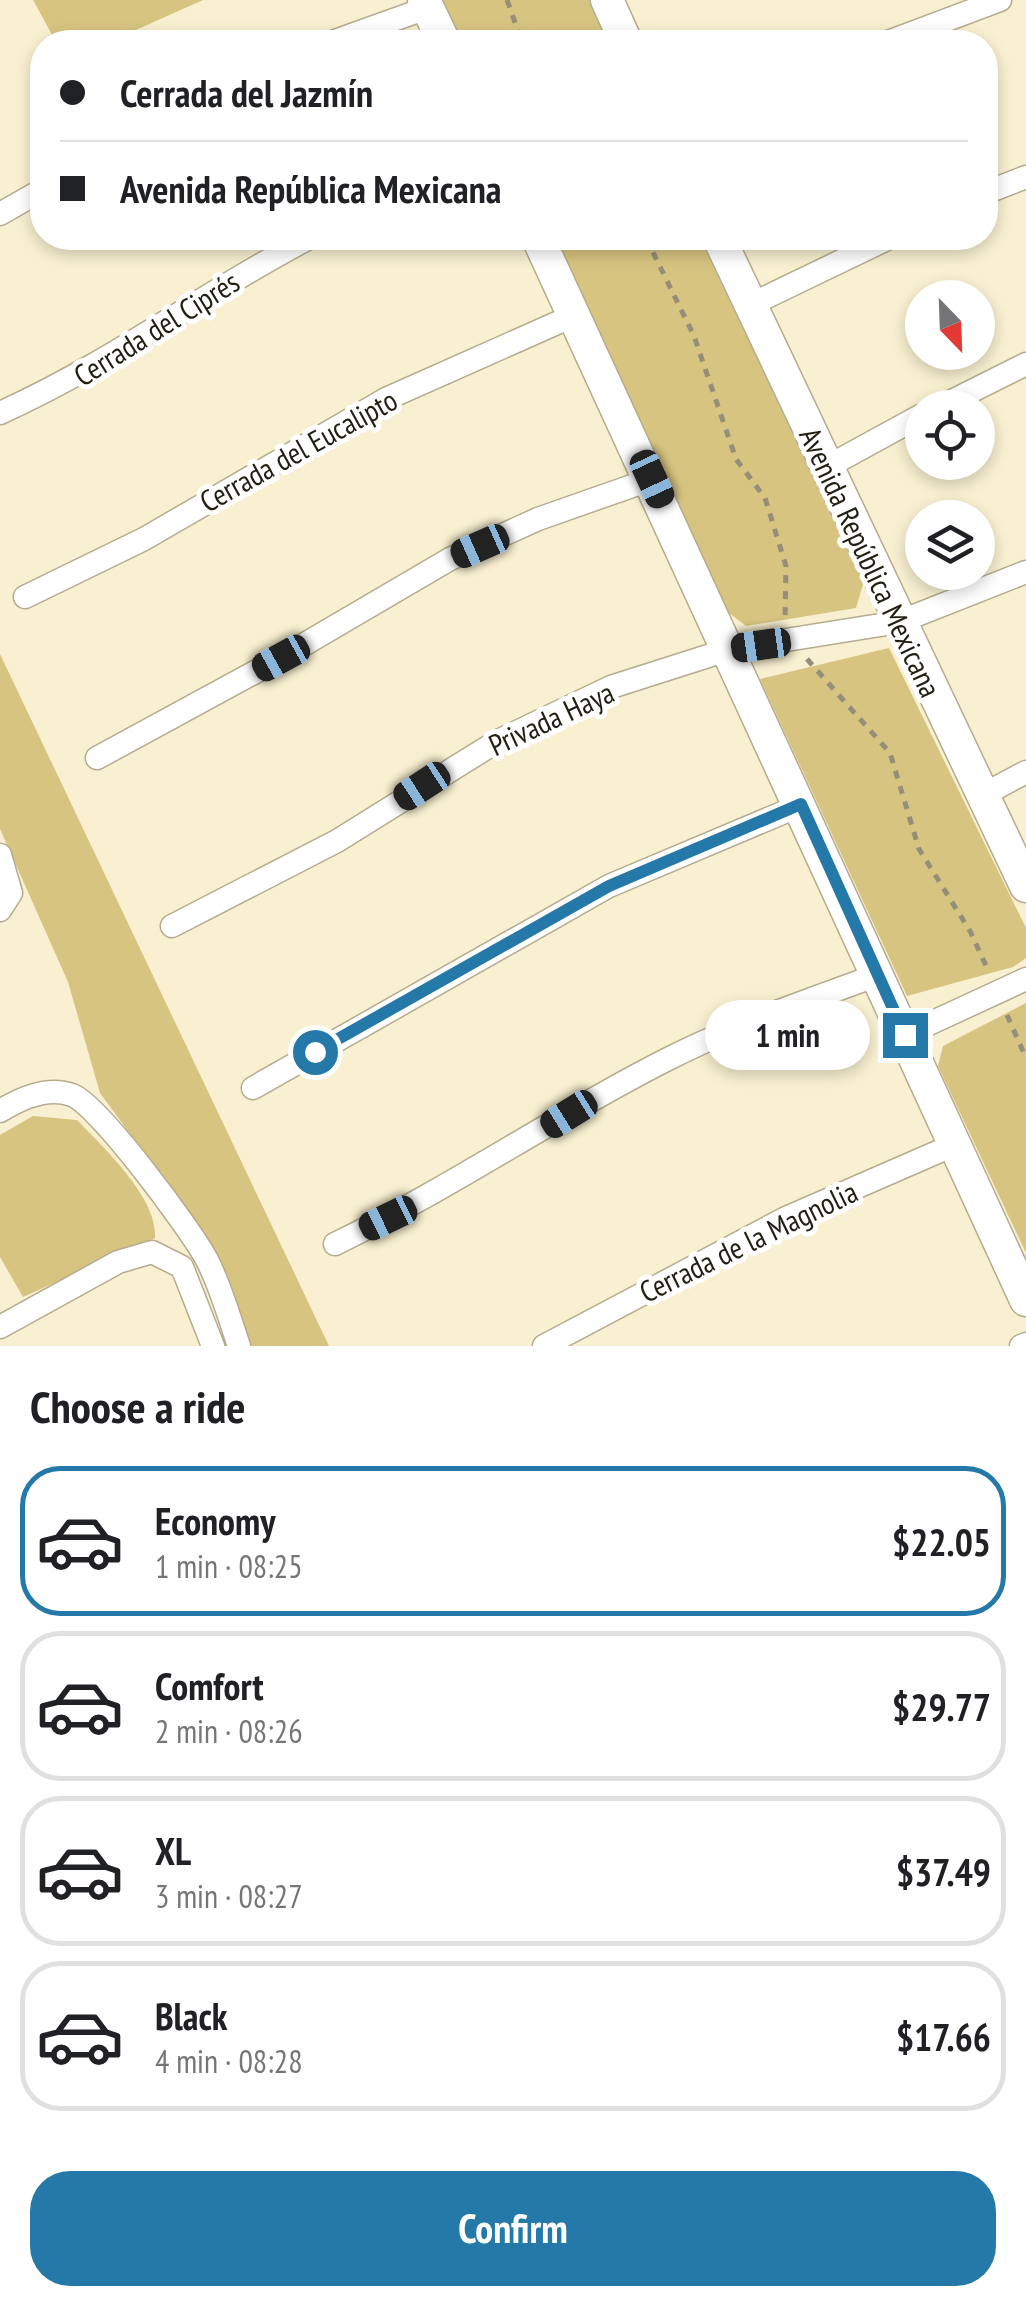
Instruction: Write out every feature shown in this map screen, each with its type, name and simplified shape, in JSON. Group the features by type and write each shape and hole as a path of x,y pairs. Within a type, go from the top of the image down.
{"main road":[{"path":"607,0 621,30"},
{"path":"426,4 438,30"},
{"path":"544,250 1026,1300"},
{"name":"Avenida República Mexicana","path":"725,250 1026,886"}],"street":[{"path":"920,30 1000,0"},
{"path":"362,30 426,4"},
{"path":"998,188 1026,178"},
{"path":"0,214 30,197"},
{"name":"Cerrada del Ciprés","path":"0,413 69,382 286,250"},
{"path":"752,304 864,250"},
{"name":"Cerrada del Eucalipto","path":"25,597 144,539 386,399 576,314"},
{"path":"974,390 1026,364"},
{"path":"825,468 905,424"},
{"path":"96,758 281,658 450,558 538,519 652,479"},
{"name":"Privada Haya","path":"172,926 280,874 496,742 612,687 730,649 899,622 1026,572"},
{"path":"981,796 1026,772"},
{"path":"253,1088 609,886 801,804"},
{"path":"0,856 11,886 5,905"},
{"path":"336,1244 448,1187 661,1062 758,1019 877,976"},
{"path":"905,1035 1026,979"},
{"path":"0,1111 37,1094 56,1092 88,1104 193,1238 214,1276 240,1346"},
{"name":"Cerrada de la Magnolia","path":"544,1346 786,1218 956,1144"},
{"path":"167,1256 193,1238"},
{"path":"0,1328 118,1262 152,1252 167,1256 188,1276 214,1346"}],"path":[{"path":"506,0 517,30"}],"shaded area":[{"path":"33,0 203,0 136,30 49,30"},
{"path":"438,0 593,0 607,30 452,30"},
{"path":"561,250 711,250 864,581 856,608 746,626 725,610 561,264"},
{"path":"889,648 1026,928 1026,958 1013,967 907,996 760,679"},
{"path":"0,654 329,1346 250,1346 194,1221 100,1093 68,982 0,829"},
{"path":"1026,1003 1026,1253 938,1066 943,1046"},
{"path":"33,1116 77,1120 139,1190 154,1223 155,1238 23,1297 0,1257 0,1135"}],"route":[{"path":"315,1052 609,886 801,804 905,1035"}]}
